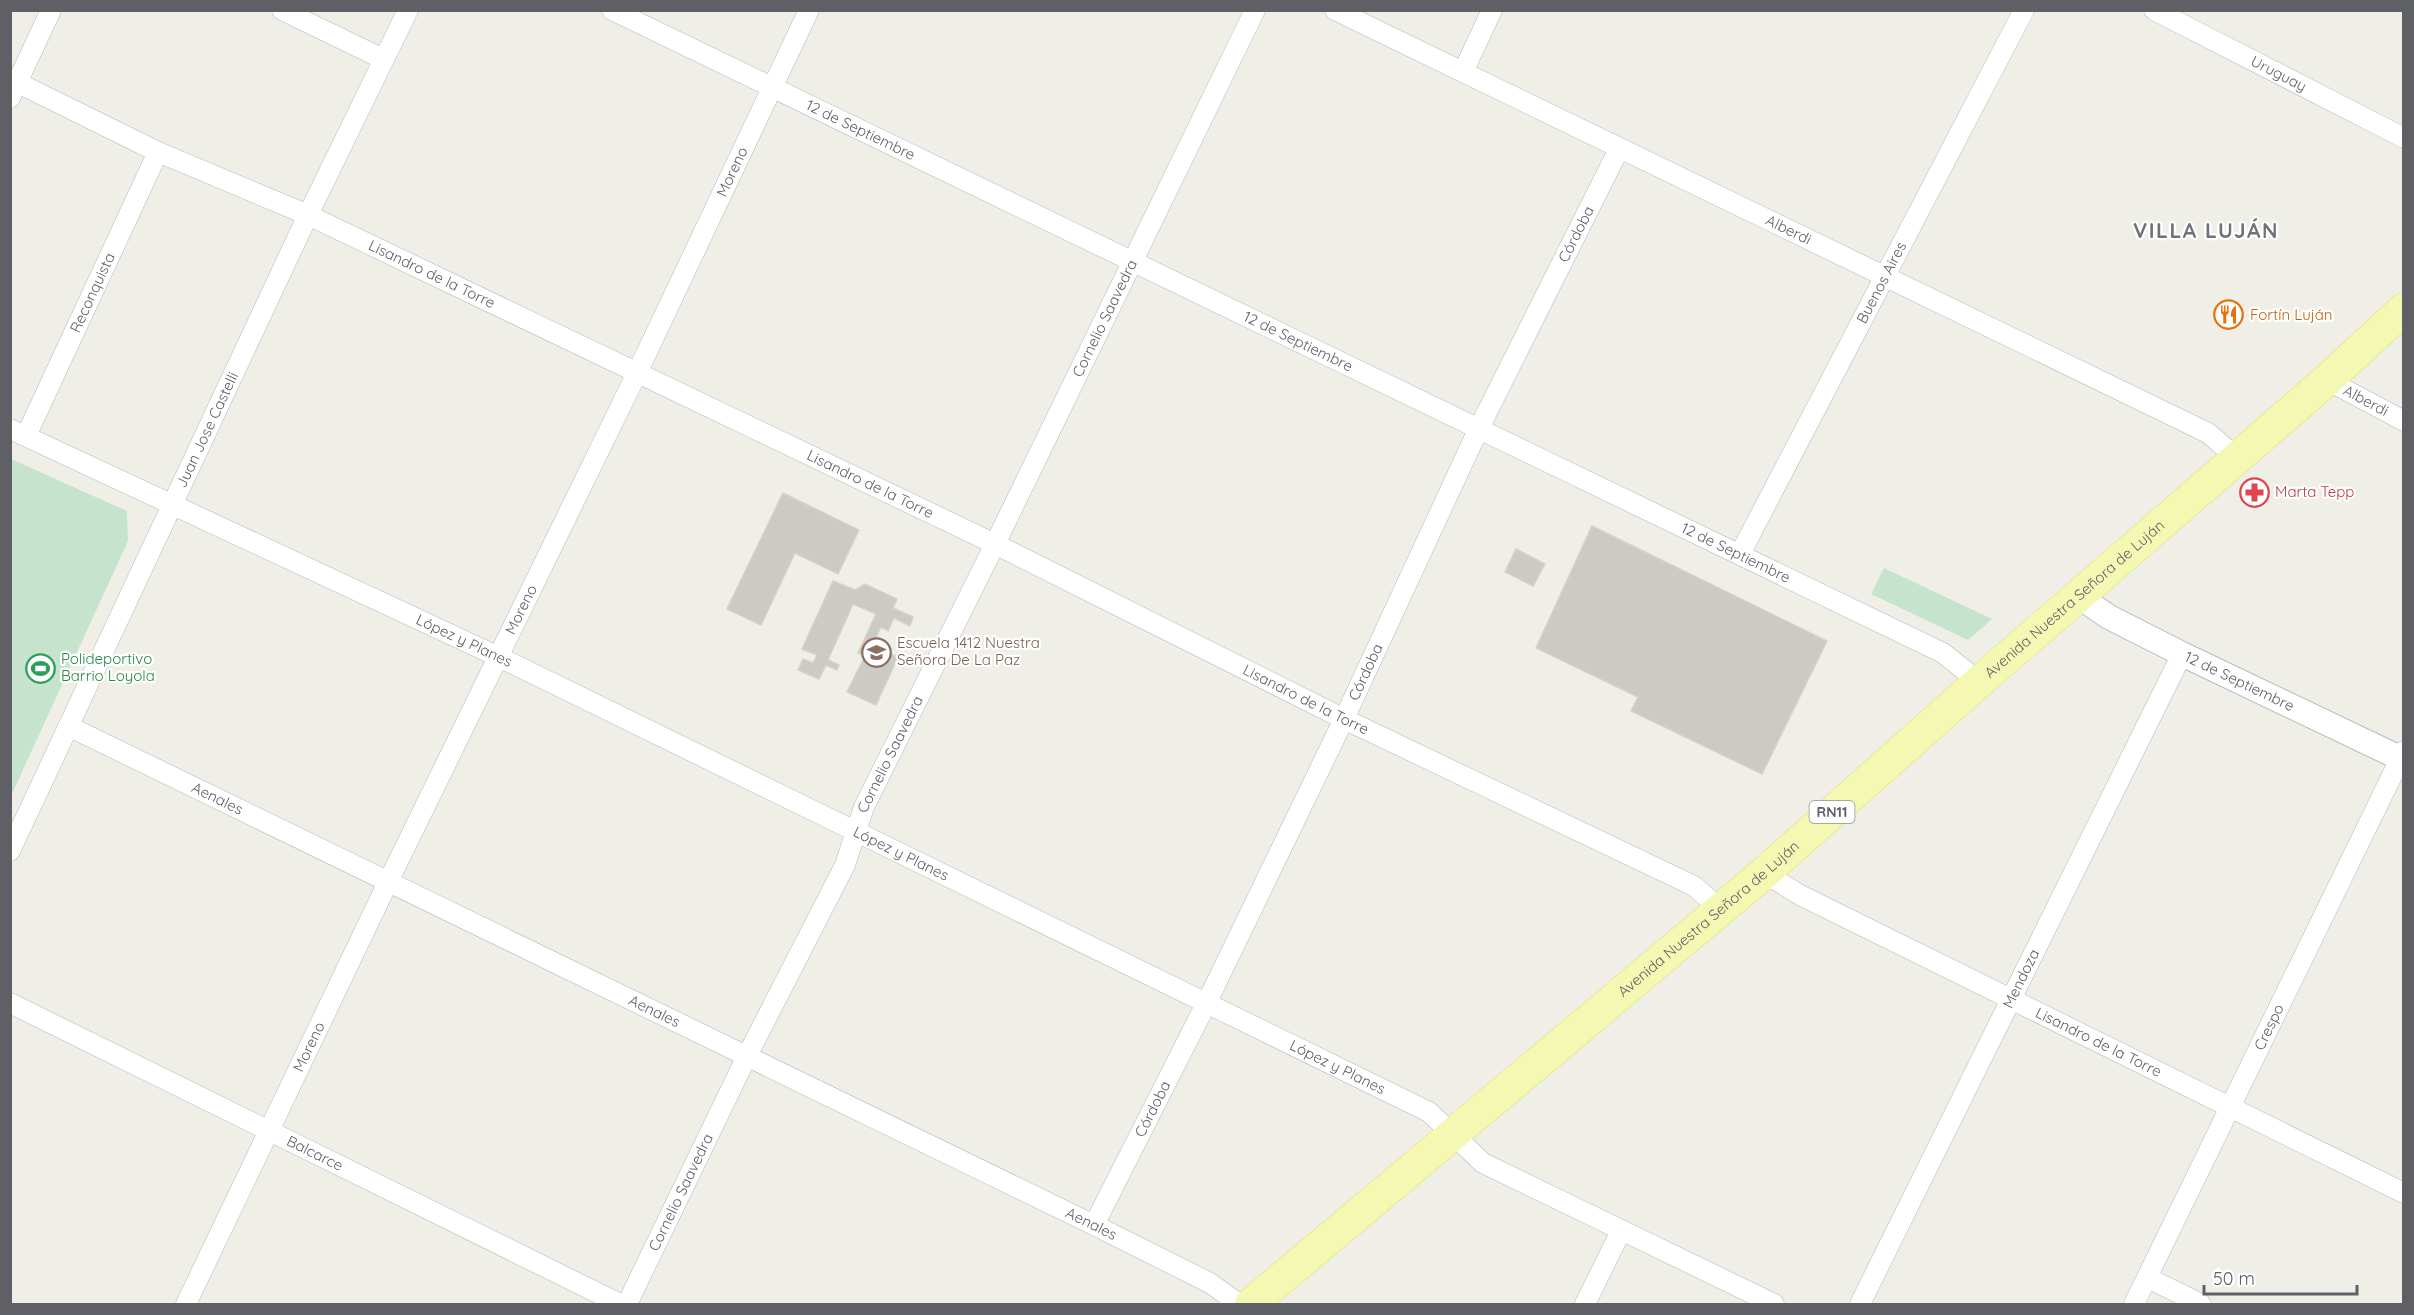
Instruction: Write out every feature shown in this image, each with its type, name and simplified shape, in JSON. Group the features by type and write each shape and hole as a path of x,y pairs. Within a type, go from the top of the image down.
{"main road":[{"name":"Avenida Nuestra Señora de Luján","path":"1251,1305 1764,873 1979,682 2327,380 2403,309"}],"street":[{"path":"13,87 51,10"},
{"path":"282,10 383,59"},
{"name":"Juan Jose Castelli","path":"10,851 308,215 408,10"},
{"name":"12 de Septiembre","path":"612,10 1943,653 1979,682"},
{"name":"Moreno","path":"186,1305 389,880 637,373 809,10"},
{"name":"Cornelio Saavedra","path":"627,1305 747,1056 845,865 864,807 1255,10"},
{"name":"Alberdi","path":"1335,10 2208,433 2237,458"},
{"path":"1463,72 1492,10"},
{"name":"Buenos Aires","path":"1740,554 2024,10"},
{"name":"Uruguay","path":"2154,10 2403,138"},
{"name":"Lisandro de la Torre","path":"13,87 158,152 308,215 995,544 1344,719 1695,886 1720,909"},
{"name":"Córdoba","path":"1094,1225 1207,1002 1344,719 1479,428 1619,149"},
{"name":"Reconquista","path":"18,432 158,152"},
{"name":"Alberdi","path":"2327,380 2403,421"},
{"name":"López y Planes","path":"18,432 499,657 1429,1112 1483,1163 1774,1305"},
{"name":"12 de Septiembre","path":"2078,596 2109,617 2182,654 2402,756"},
{"name":"Mendoza","path":"1860,1305 2182,654"},
{"name":"Aenales","path":"68,726 389,880 1094,1225 1210,1283 1239,1305"},
{"name":"Crespo","path":"2134,1305 2402,756"},
{"name":"Lisandro de la Torre","path":"1764,873 1802,896 2403,1193"},
{"name":"Balcarce","path":"10,1004 620,1305"},
{"path":"1585,1305 1622,1231"},
{"path":"2148,1278 2201,1305"}],"green space":[{"name":"Polideportivo Barrio Loyola","path":"11,459 127,511 128,541 11,796"},
{"path":"1884,568 1992,619 1968,640 1871,594"}],"building":[{"path":"783,493 859,530 838,574 795,553 761,625 727,609"},
{"path":"1592,526 1827,641 1762,774 1631,711 1638,697 1536,648"},
{"path":"1516,549 1545,564 1533,586 1505,572"},
{"path":"833,581 855,590 865,584 897,599 893,608 913,617 910,626 894,618 888,631 881,627 872,646 898,657 876,705 847,692 865,656 858,653 876,614 853,604 828,660 839,665 837,670 826,665 819,679 798,670 803,659 813,663 817,655 802,649"}],"place":[{"name":"Fortín Luján","path":"2229,315"},
{"name":"Marta Tepp","path":"2254,492"},
{"name":"Escuela 1412 Nuestra Señora De La Paz","path":"876,652"},
{"name":"Polideportivo Barrio Loyola","path":"40,668"}],"district":[{"name":"VILLA LUJÁN","path":"2206,231"}]}
